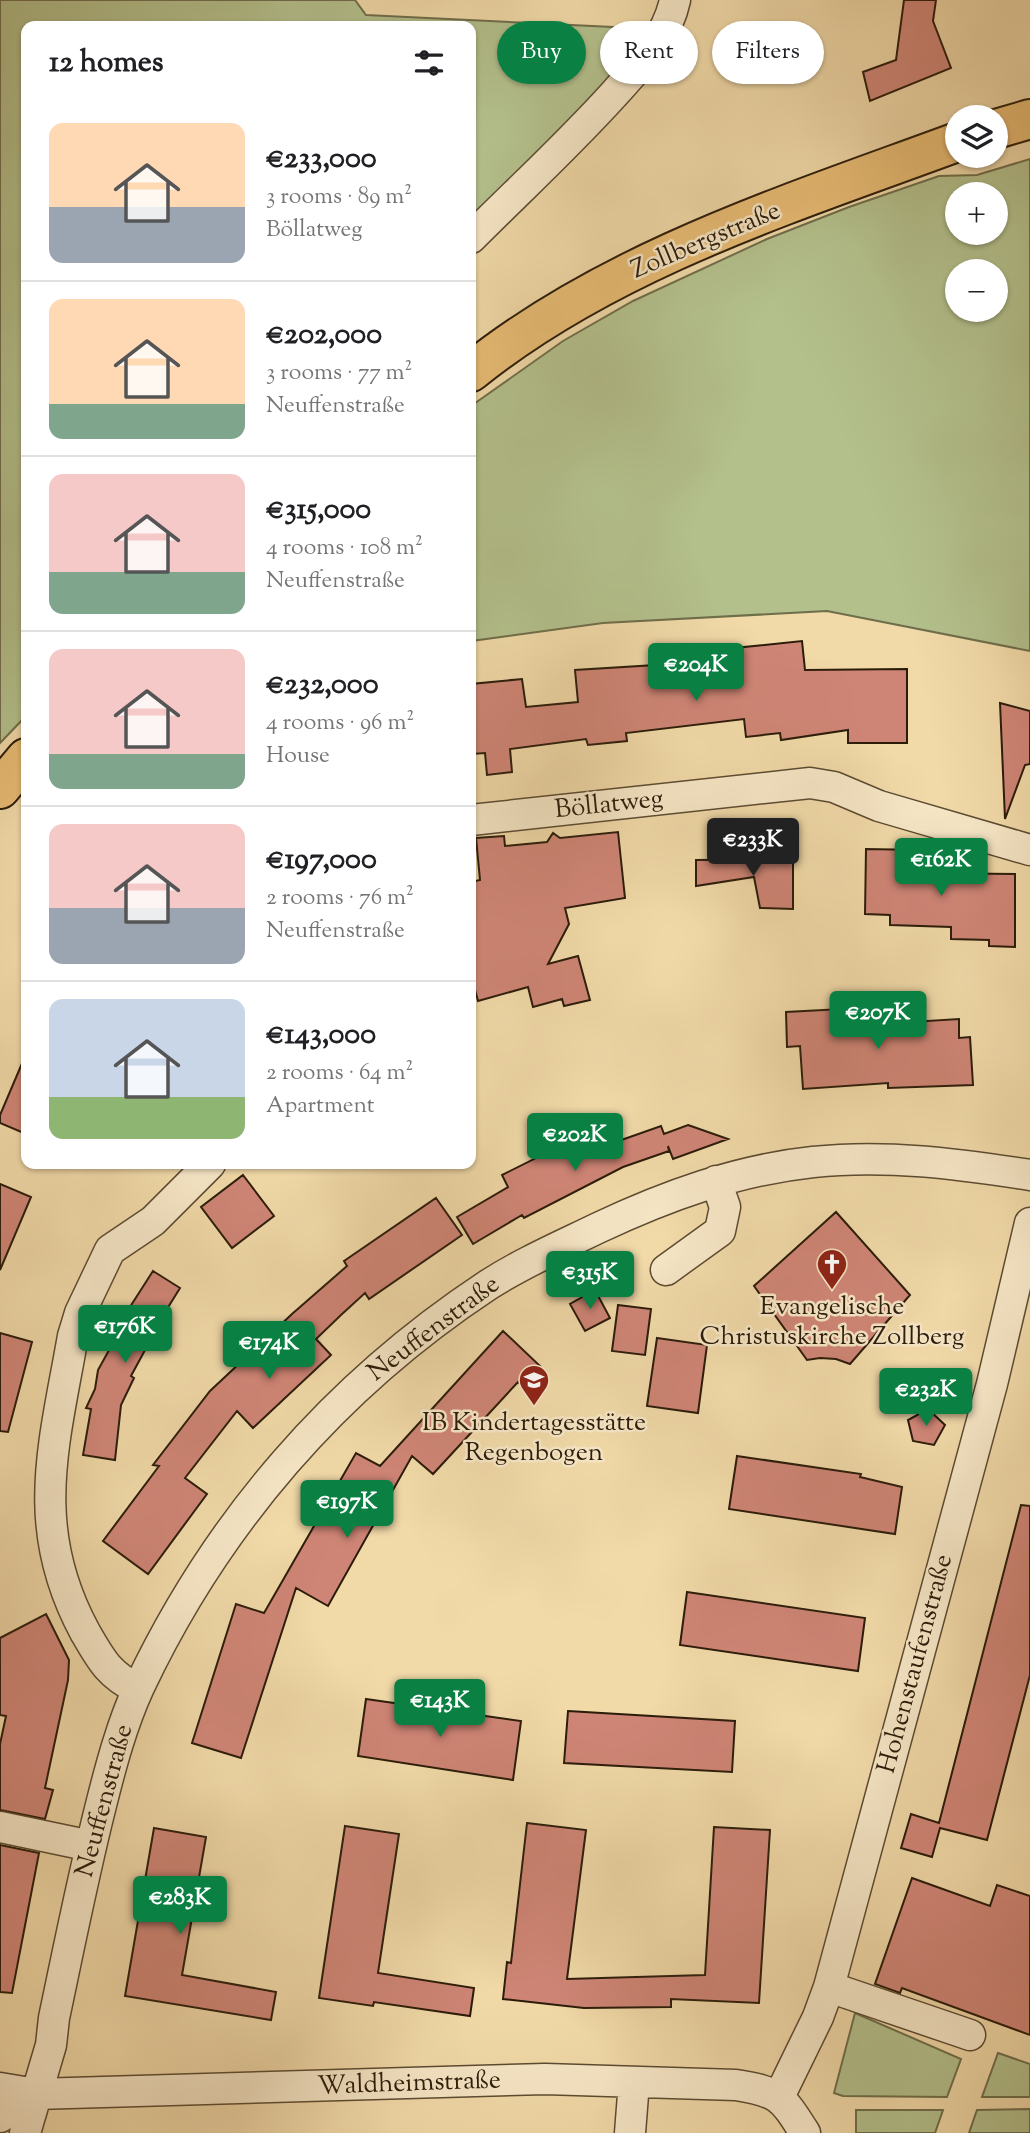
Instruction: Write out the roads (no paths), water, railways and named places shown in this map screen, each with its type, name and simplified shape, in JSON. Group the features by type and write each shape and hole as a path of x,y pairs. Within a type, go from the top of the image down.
{"main road":[{"path":"1008,125 1030,119"},
{"name":"Zollbergstraße","path":"476,369 555,314 653,261 827,190 945,146"},
{"path":"0,789 21,764"}],"street":[{"path":"476,233 596,114 643,62 669,20 675,0"},
{"name":"Böllatweg","path":"476,819 823,783 879,806 1030,850"},
{"name":"Neuffenstraße","path":"25,2133 51,2045 54,2018 109,1774 138,1689 206,1564 297,1447 367,1379 442,1317 490,1284 631,1213 716,1181 812,1162 862,1159 908,1159 1030,1175"},
{"path":"138,1689 124,1682 103,1663 80,1623 52,1543 48,1486 73,1336 80,1313 103,1262 110,1250 153,1221 205,1169"},
{"path":"666,1270 720,1231 725,1208 716,1181"},
{"name":"Hohenstaufenstraße","path":"779,2097 818,2017 829,1987 992,1384 1030,1223"},
{"path":"0,1827 91,1846"},
{"path":"829,1987 970,2035"},
{"name":"Waldheimstraße","path":"0,2088 36,2094 545,2080 736,2085 766,2091 779,2097"},
{"path":"629,2133 634,2082"},
{"path":"0,2117 36,2094"},
{"path":"779,2097 789,2106 802,2132"}],"place":[{"name":"Evangelische Christuskirche Zollberg","path":"832,1291"},
{"name":"IB Kindertagesstätte Regenbogen","path":"534,1407"}]}
